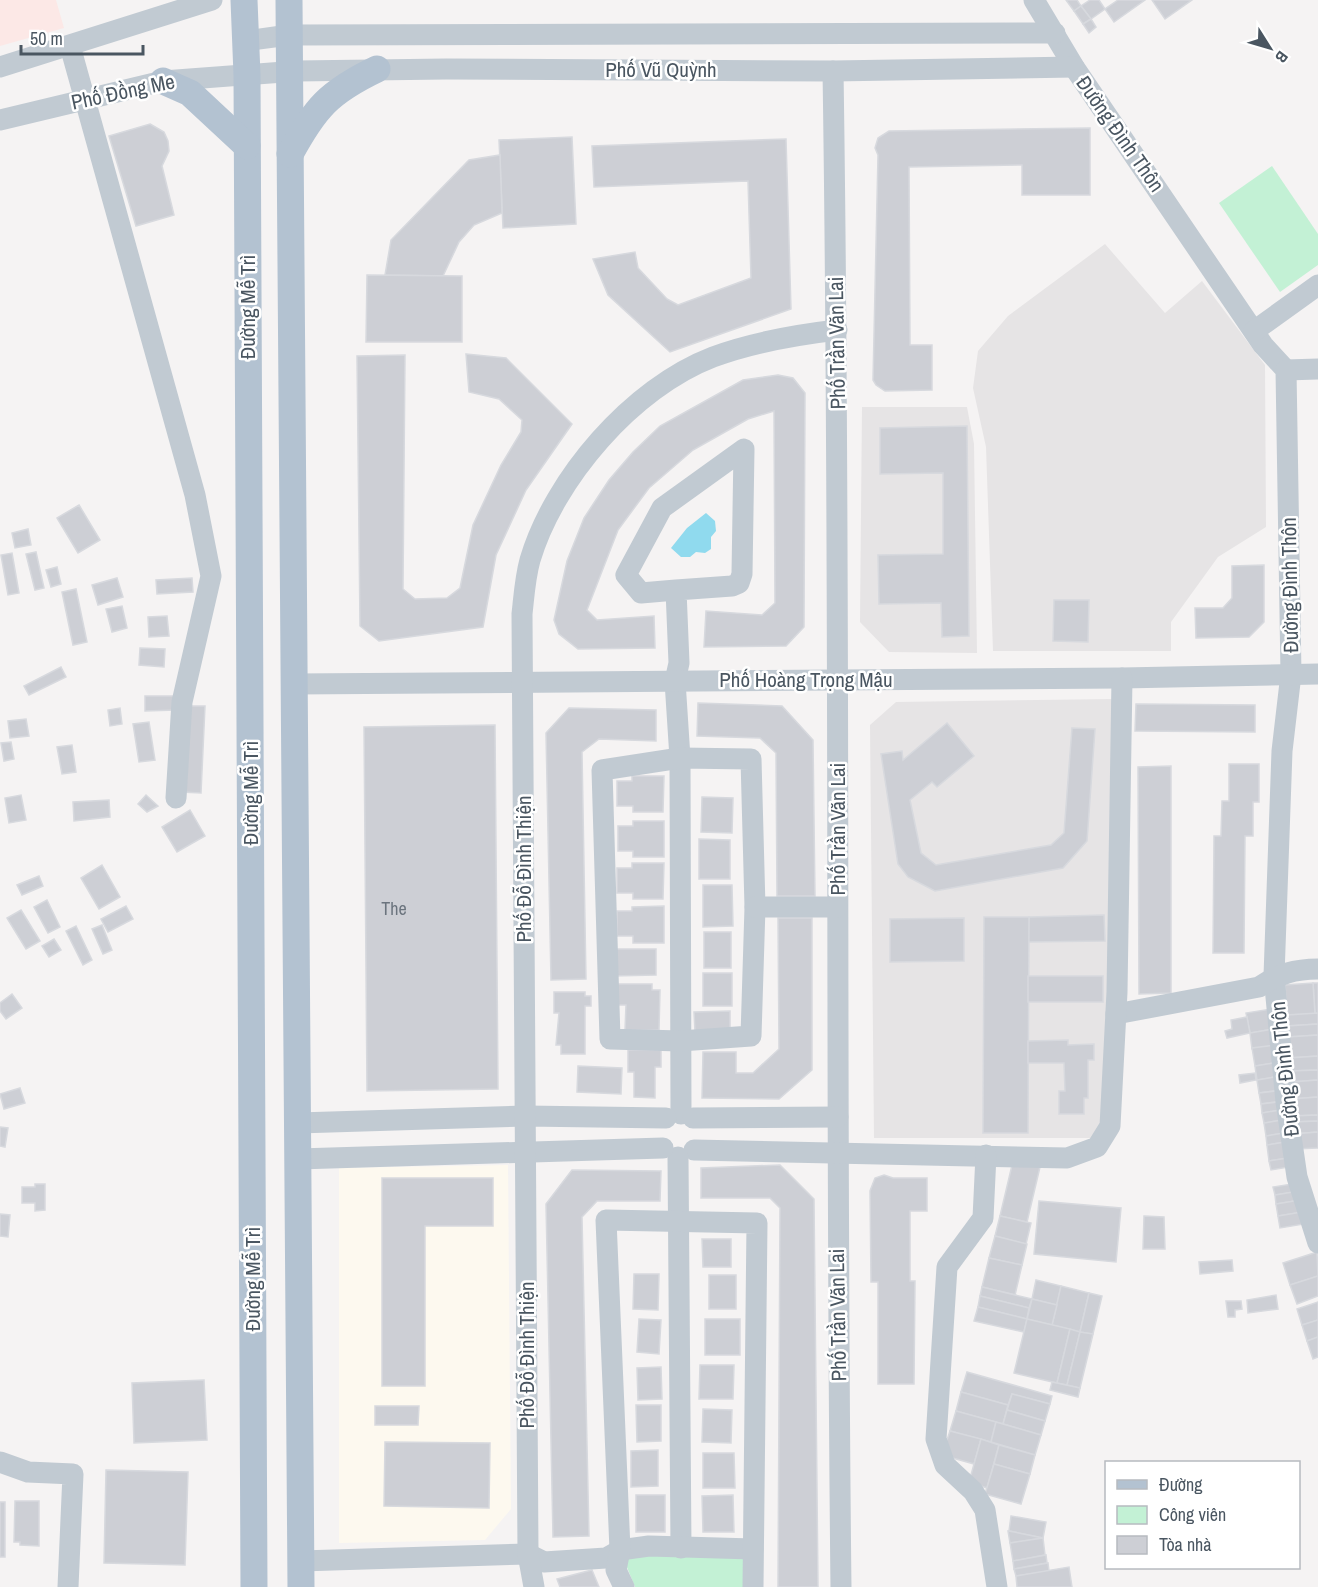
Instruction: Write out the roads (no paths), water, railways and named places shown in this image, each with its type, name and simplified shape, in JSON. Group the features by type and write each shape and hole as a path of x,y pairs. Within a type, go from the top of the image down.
{"main road":[{"name":"Đường Mễ Trì","path":"244,0 248,75 254,1587"},
{"name":"Đường Mễ Trì","path":"289,0 301,1574"},
{"path":"290,155 315,111 339,89 376,69"},
{"path":"163,81 190,93 247,146"},
{"path":"254,1304 299,1305"}],"street":[{"path":"0,67 212,0"},
{"name":"Đường Đình Thôn","path":"1034,0 1074,67 1254,331 1286,370 1291,674 1282,751 1274,976 1286,1102 1298,1177 1318,1243"},
{"name":"Phố Vũ Quỳnh","path":"290,35 1055,33"},
{"path":"245,41 290,35"},
{"path":"70,46 195,495 211,576 182,702 176,798"},
{"name":"Phố Vũ Quỳnh","path":"248,75 290,71 376,69 833,71 1074,67"},
{"name":"Phố Trần Văn Lai","path":"833,71 837,330 837,1153 841,1587"},
{"name":"Phố Đồng Me","path":"0,120 163,81 248,75"},
{"path":"1254,331 1318,285"},
{"name":"Phố Đỗ Đình Thiện","path":"534,1587 528,1554 522,614 529,563 557,498 590,453 656,388 711,358 766,340 837,330"},
{"path":"1286,370 1318,369"},
{"path":"744,449 742,574 739,583 732,586 676,590 641,592 626,575 662,508 744,449"},
{"path":"676,590 679,663 675,681 680,758 680,1117"},
{"name":"Phố Hoàng Trọng Mậu","path":"294,684 1122,678 1318,674"},
{"path":"298,1159 527,1151 837,1153 1068,1158 1097,1147 1110,1126 1116,1014 1122,678"},
{"path":"680,758 751,759 755,907 750,1036 680,1041 610,1039 602,770 680,758"},
{"path":"755,907 837,906"},
{"path":"1116,1014 1259,987 1274,976 1300,969 1318,969"},
{"path":"298,1123 526,1116 838,1117"},
{"path":"680,1117 658,1131 678,1152 681,1548"},
{"path":"678,1152 701,1136 697,1123 680,1117"},
{"path":"986,1155 983,1218 947,1267 936,1439 945,1465 973,1491 985,1510 997,1587"},
{"path":"624,1587 616,1570 620,1550 606,1220 757,1223 753,1587"},
{"path":"0,1462 28,1472 73,1474 68,1587"},
{"path":"301,1574 528,1554 544,1562 565,1562 606,1558 620,1550 649,1546 753,1549"}],"water":[{"path":"706,513 715,521 716,531 711,537 711,549 705,553 696,552 690,557 681,557 671,548 687,528"}]}
